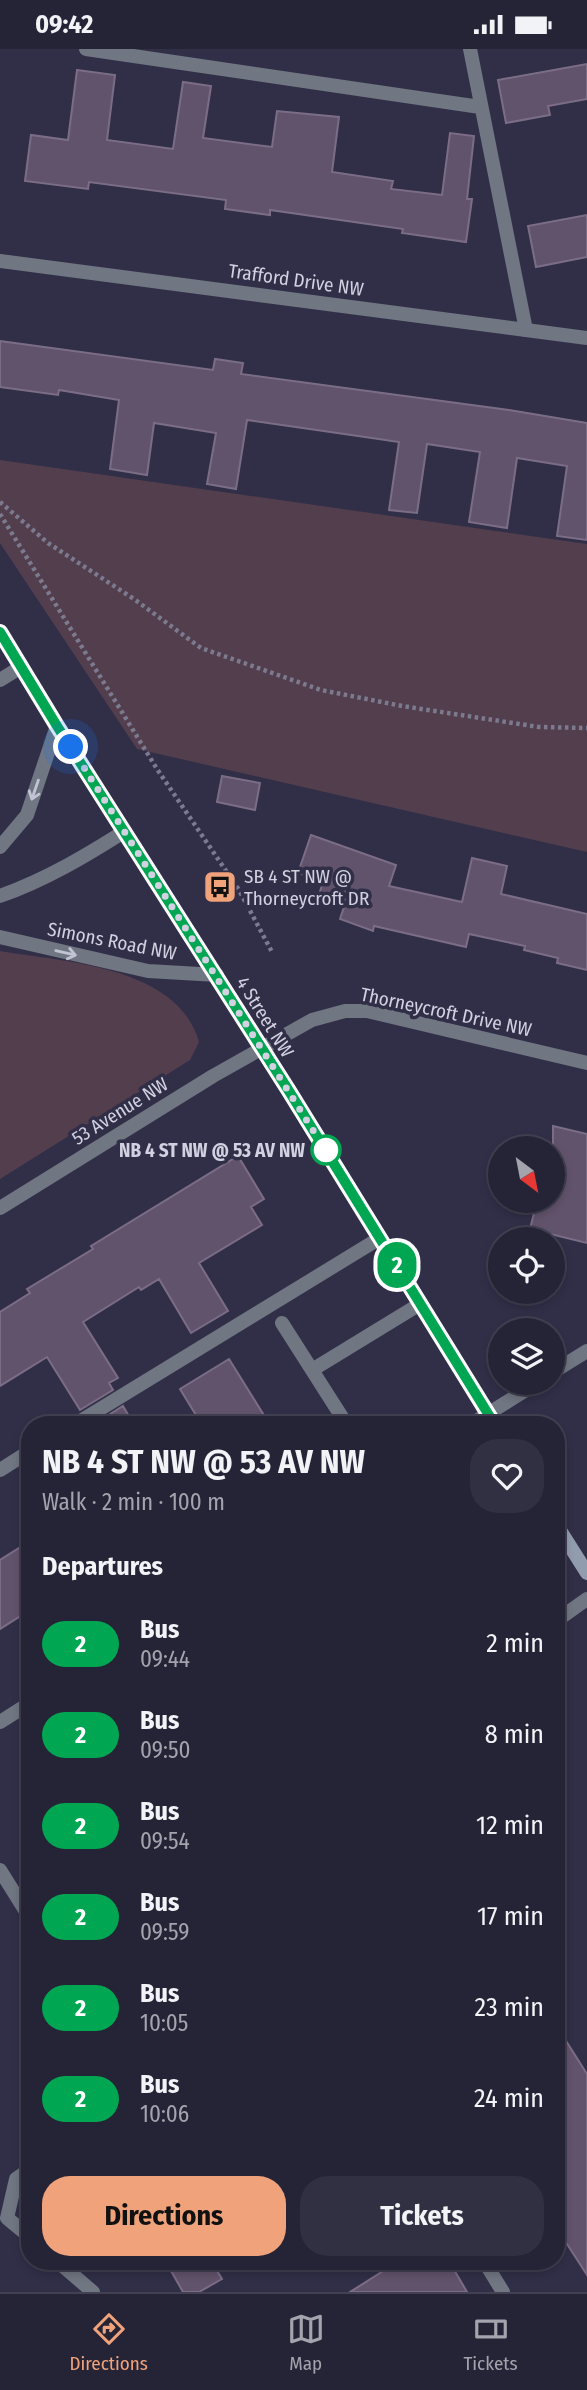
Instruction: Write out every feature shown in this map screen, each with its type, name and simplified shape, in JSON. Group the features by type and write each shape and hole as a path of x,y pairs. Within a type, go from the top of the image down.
{"main road":[{"name":"4 Street NW","path":"0,632 217,975 489,1416"},
{"path":"565,1538 587,1573"}],"street":[{"path":"86,49 480,107"},
{"path":"470,49 526,330"},
{"name":"Trafford Drive NW","path":"0,261 587,338"},
{"path":"0,680 21,667"},
{"path":"0,847 27,815 57,726"},
{"path":"0,896 36,883 78,862 125,831"},
{"name":"Simons Road NW","path":"0,937 136,969 167,974 217,975"},
{"name":"Thorneycroft Drive NW","path":"262,1048 312,1020 345,1011 367,1011 587,1063"},
{"name":"53 Avenue NW","path":"0,1208 262,1048"},
{"path":"89,1416 380,1238"},
{"path":"312,1370 420,1304"},
{"path":"282,1323 341,1416"},
{"path":"565,1365 587,1351"},
{"path":"495,1416 522,1395"},
{"path":"0,1470 21,1457"},
{"path":"565,1615 587,1599"},
{"path":"0,1722 21,1709"},
{"path":"0,1870 21,1904"},
{"path":"21,2175 16,2179 7,2218 21,2230"},
{"path":"67,2270 93,2292"},
{"path":"490,2270 503,2292"}],"path":[{"path":"0,502 48,543 134,599 201,648 252,668 335,693 402,706 539,727 587,728"},
{"path":"0,515 157,769 239,890 272,952"}],"shaded area":[{"path":"0,460 587,544 587,852 137,749 0,543"},
{"path":"0,951 86,965 116,972 144,983 168,997 187,1017 199,1042 190,1060 0,1179"}],"building":[{"path":"587,64 587,99 548,106 550,115 506,123 498,80"},
{"path":"77,70 115,75 107,140 173,149 183,82 211,86 203,138 272,147 277,111 339,117 332,172 393,181 391,189 442,195 450,133 474,136 467,199 472,199 466,242 402,233 403,229 270,210 270,215 225,209 226,200 89,182 88,189 25,181 31,135 68,140"},
{"path":"587,215 587,257 536,267 528,226"},
{"path":"0,341 213,370 215,359 243,363 241,374 587,423 587,540 557,536 567,466 517,458 507,528 469,522 480,452 427,444 417,513 389,510 399,442 247,420 236,489 207,484 216,433 154,423 147,475 110,469 119,400 59,390 58,395 0,387"},
{"path":"222,776 260,783 255,810 217,802"},
{"path":"311,835 396,865 389,886 462,902 472,858 507,866 501,894 587,914 587,970 557,963 558,958 524,950 525,946 469,934 466,947 374,926 373,931 340,919 345,904 319,895 322,885 316,883 318,880 298,873"},
{"path":"553,1126 587,1134 587,1243 565,1238 565,1227 530,1227 534,1213 565,1213 565,1136 553,1136"},
{"path":"238,1156 264,1199 251,1207 262,1225 199,1263 228,1311 191,1333 159,1279 141,1290 139,1287 83,1322 118,1378 109,1383 113,1390 80,1410 47,1357 0,1386 0,1312 30,1293 27,1289 93,1249 91,1246"},
{"path":"229,1359 264,1416 196,1416 180,1389"},
{"path":"123,1406 129,1416 107,1416"},
{"path":"21,1547 21,1616 0,1629 0,1560"},
{"path":"565,2039 587,2074 587,2275 565,2241"},
{"path":"171,2270 216,2270 222,2279 199,2292 183,2292"},
{"path":"385,2270 454,2270 467,2292 350,2292"}],"bus line":[{"name":"2","path":"0,632 217,975 489,1416"}],"place":[{"name":"SB 4 ST NW @ Thorneycroft DR","path":"220,887"},
{"name":"NB 4 ST NW @ 53 AV NW","path":"326,1150"}],"route":[{"path":"71,747 328,1154 326,1150"}]}
